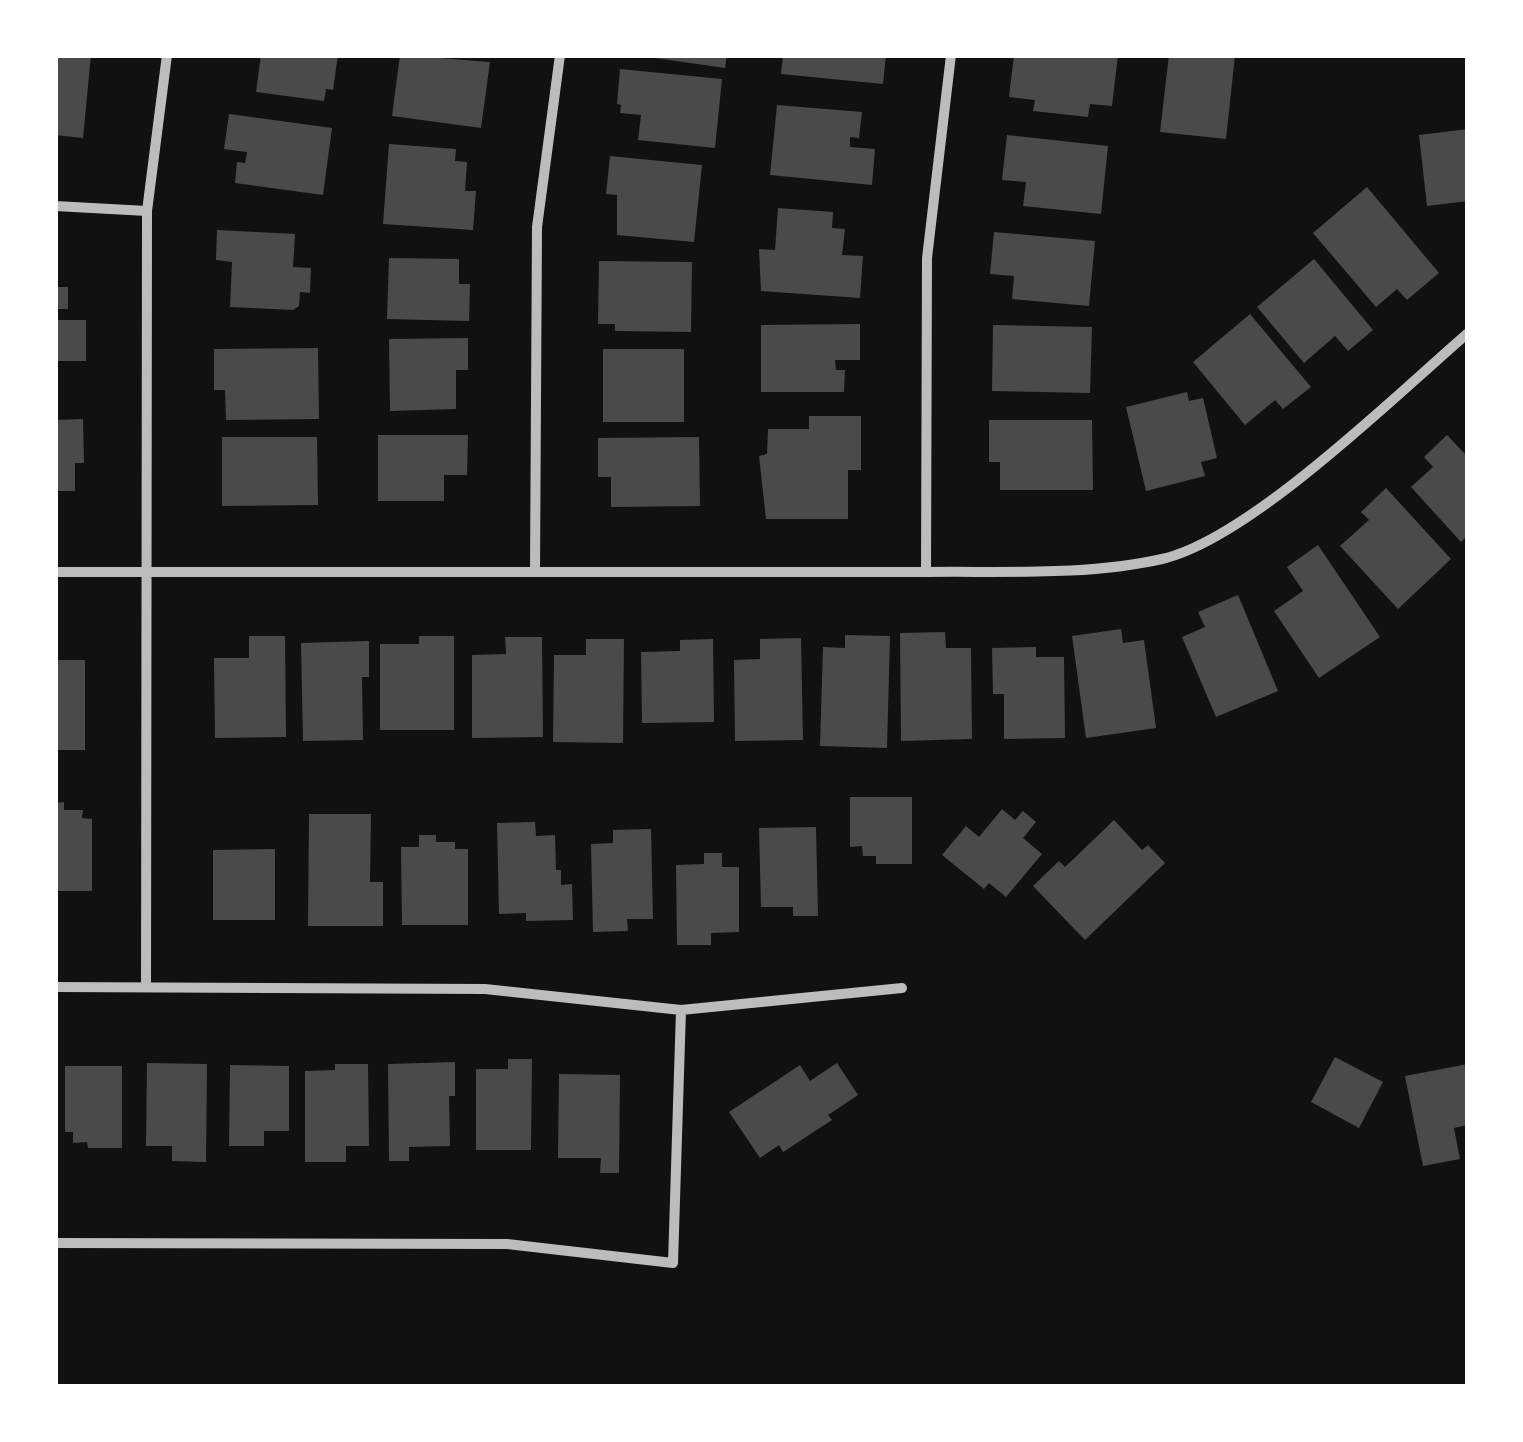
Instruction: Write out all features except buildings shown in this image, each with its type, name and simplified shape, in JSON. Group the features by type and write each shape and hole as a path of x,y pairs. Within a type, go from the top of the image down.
{"street":[{"path":"146,988 148,211 167,55"},
{"path":"535,570 537,227 560,55"},
{"path":"926,572 927,258 951,55"},
{"path":"55,206 148,211"},
{"path":"55,572 926,572 1066,569 1165,559 1252,515 1468,332"},
{"path":"55,987 484,989 681,1010 902,988"},
{"path":"55,1243 508,1244 673,1263 681,1010"}]}
